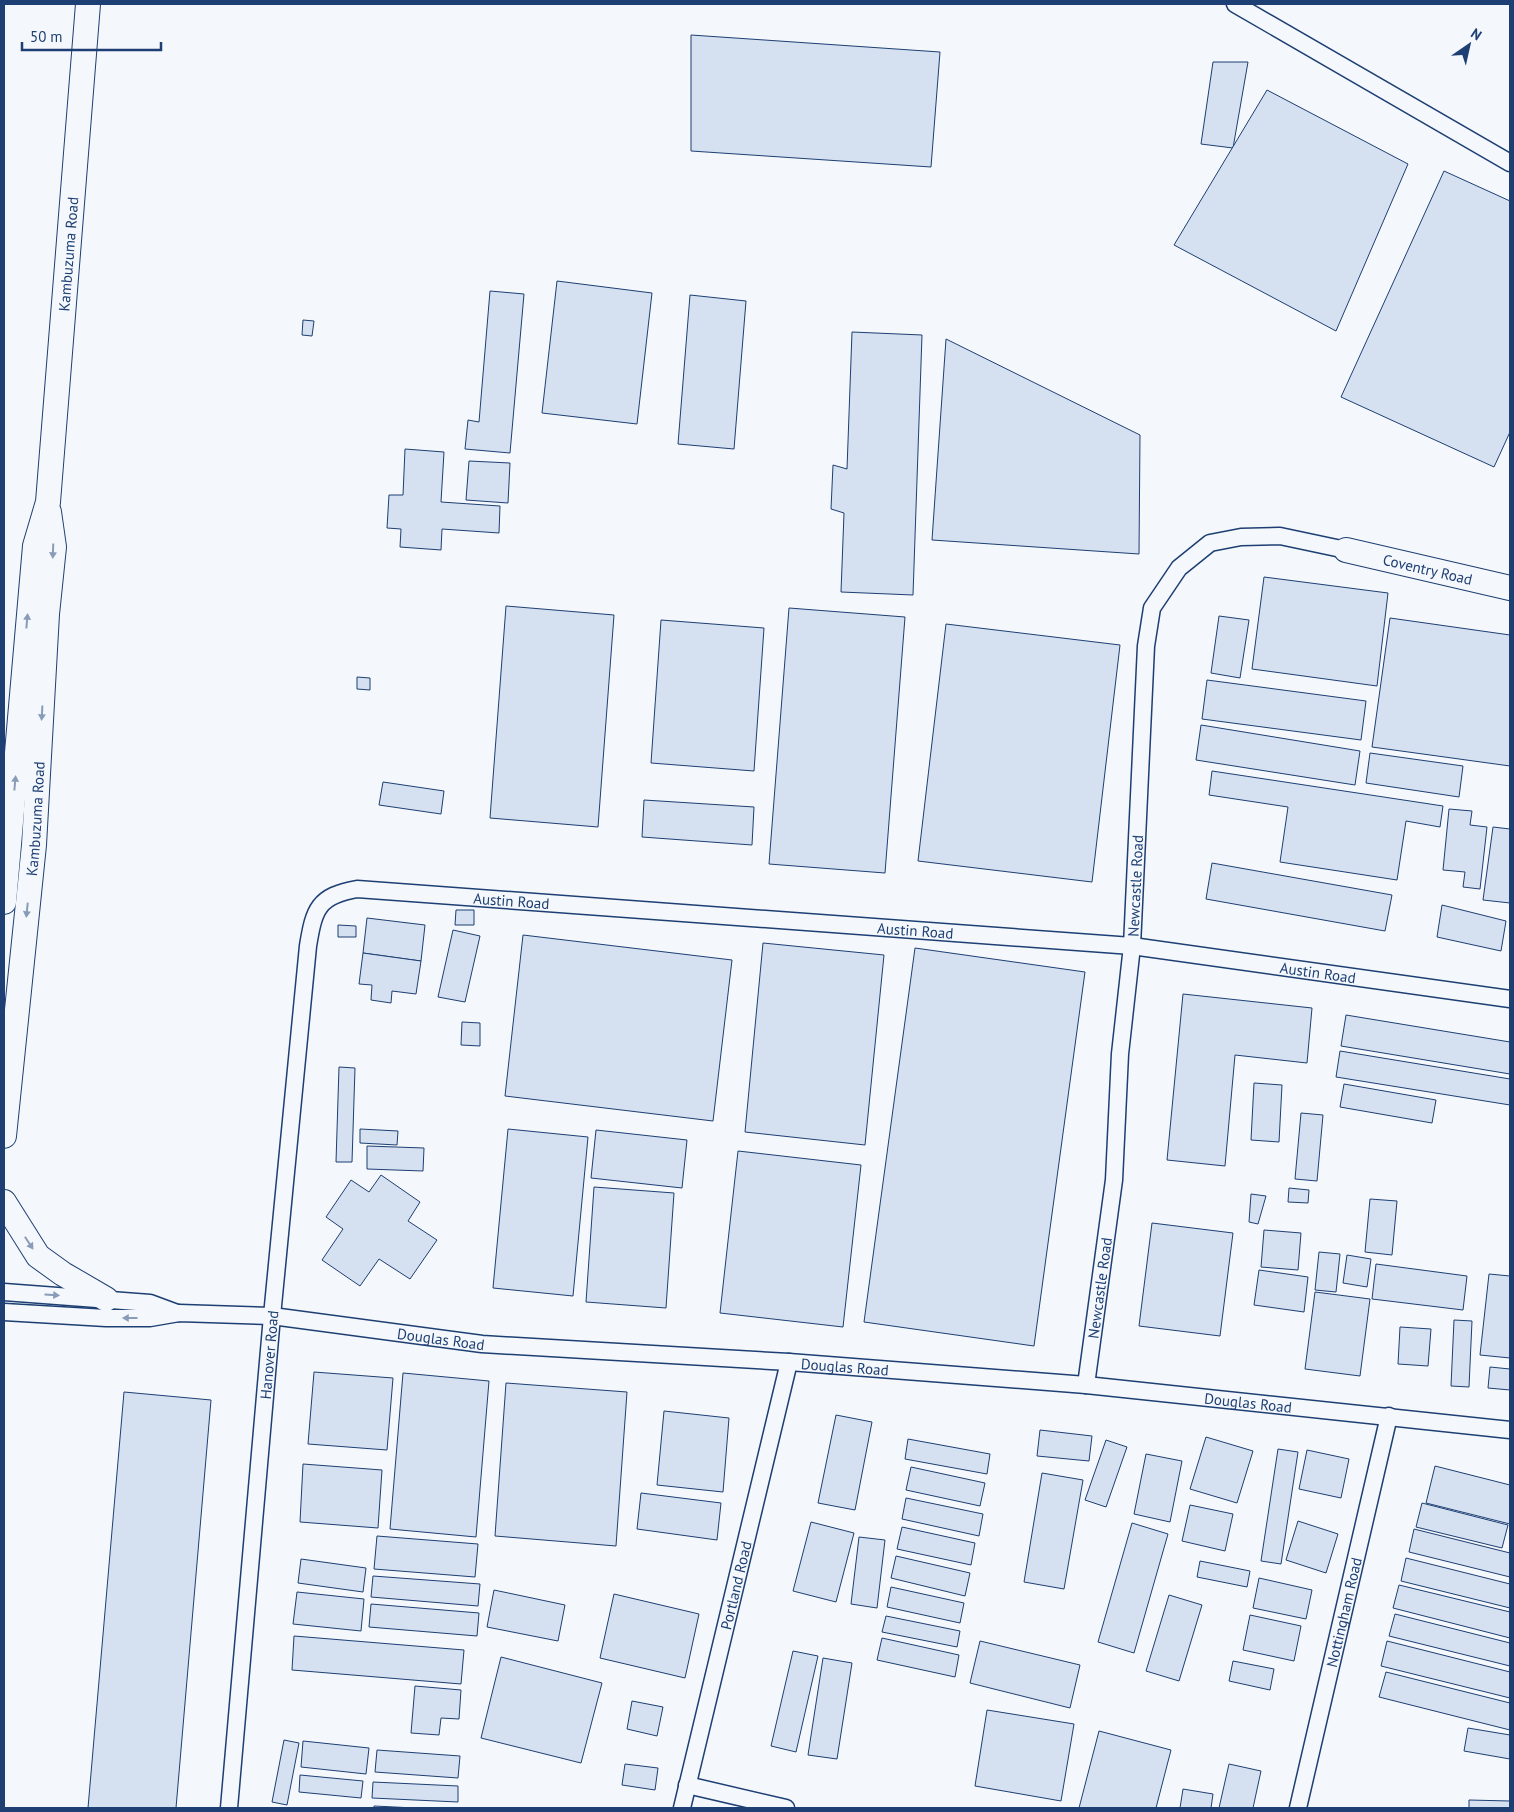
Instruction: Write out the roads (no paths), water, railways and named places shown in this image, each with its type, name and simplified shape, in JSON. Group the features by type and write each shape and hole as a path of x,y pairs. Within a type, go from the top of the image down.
{"main road":[{"name":"Kambuzuma Road","path":"4,902 7,840 35,546 48,502 88,4"},
{"name":"Kambuzuma Road","path":"4,1136 34,845 47,614 54,547 48,502"},
{"name":"Coventry Road","path":"1346,550 1510,588"},
{"path":"4,1202 38,1256 63,1274 106,1299"}],"street":[{"path":"1235,4 1510,163"},
{"name":"Newcastle Road","path":"1086,1386 1114,1180 1120,1054 1132,946 1146,646 1152,608 1179,568 1210,543 1241,537 1280,536 1346,550"},
{"path":"7,840 34,845"},
{"name":"Austin Road","path":"320,904 335,892 357,889 1132,946 1510,1000"},
{"name":"Hanover Road","path":"229,1808 272,1316 308,946 312,923 320,904"},
{"name":"Douglas Road","path":"4,1292 150,1303 179,1314"},
{"name":"Douglas Road","path":"4,1312 115,1318 150,1318 179,1314 272,1316 482,1344 789,1362 1086,1386 1510,1430"},
{"name":"Portland Road","path":"682,1808 789,1362"},
{"name":"Nottingham Road","path":"1298,1808 1389,1416"},
{"path":"687,1785 786,1808"}]}
